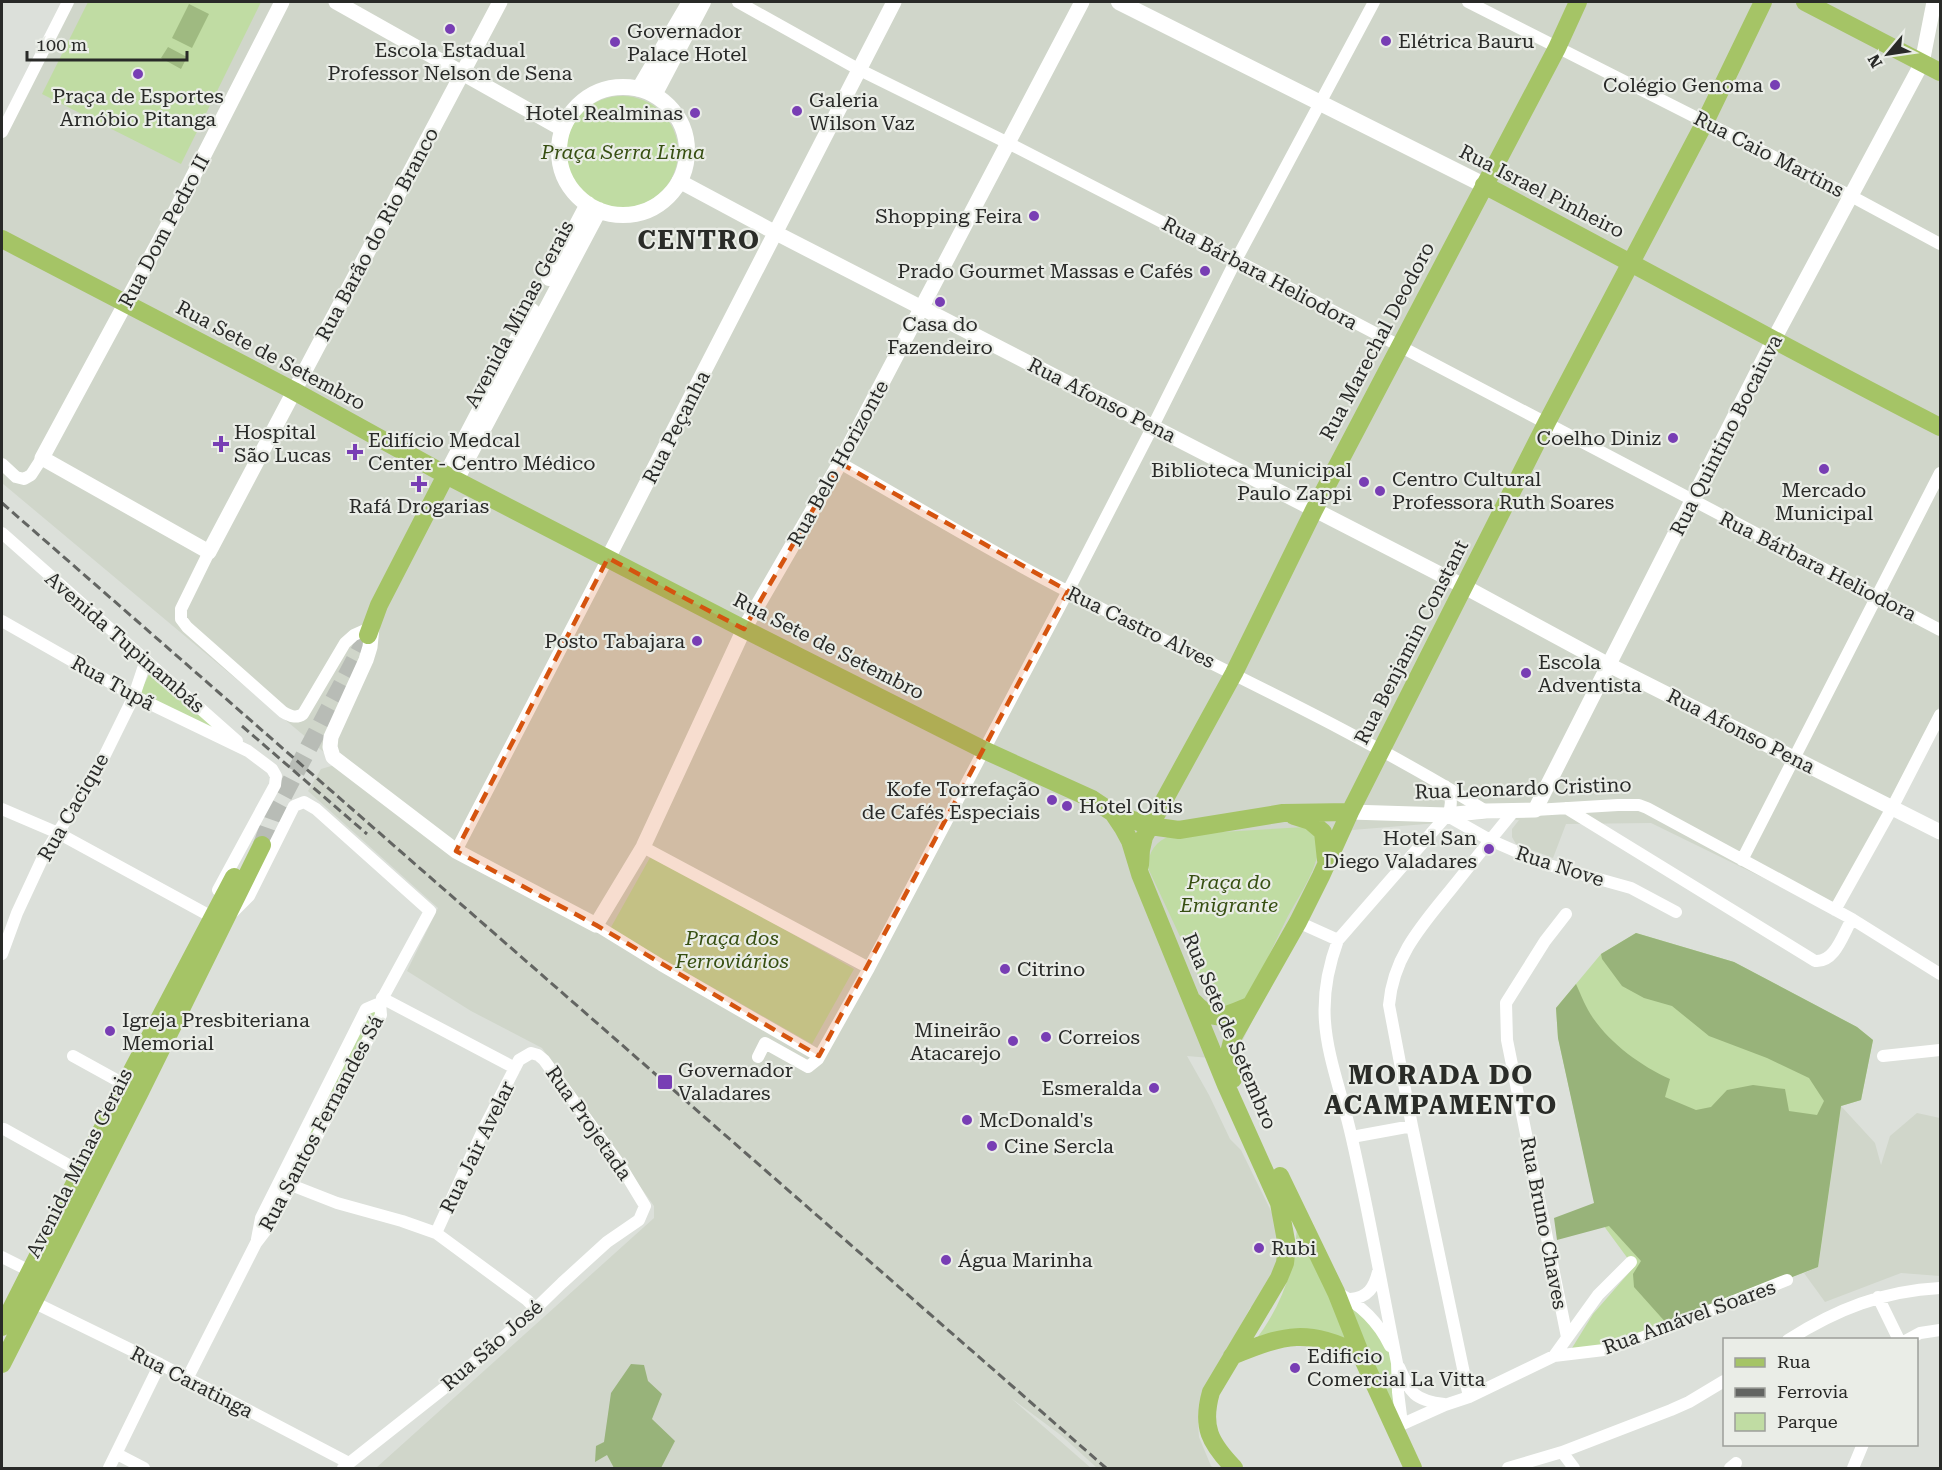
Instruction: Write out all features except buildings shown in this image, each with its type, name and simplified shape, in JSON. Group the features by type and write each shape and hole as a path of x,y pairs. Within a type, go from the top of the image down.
{"main road":[{"path":"647,92 690,2"},
{"path":"647,92 703,2"},
{"name":"Rua Israel Pinheiro","path":"1119,2 1484,185 1631,262 1773,341 1941,427"},
{"name":"Rua Marechal Deodoro","path":"1150,826 1234,673 1314,510 1557,48 1578,2"},
{"name":"Rua Benjamin Constant","path":"1233,1080 1227,1065 1233,1037 1298,922 1350,812 1547,422 1706,122 1763,2"},
{"path":"1805,2 1941,72"},
{"path":"620,86 647,92 667,105 678,118 684,133 687,149 685,166 679,181 669,195 655,206 639,213 621,215 594,207 572,190 562,171 559,150 562,129 571,112 585,99 602,90 620,86"},
{"name":"Avenida Minas Gerais","path":"370,631 379,605 451,477 594,207"},
{"name":"Rua Sete de Setembro","path":"2,239 744,629 984,750 1092,799 1113,813 1130,841 1140,873 1192,1000 1279,1203 1286,1236 1286,1256 1279,1278 1271,1295 1211,1392 1207,1407 1206,1420 1215,1447 1234,1468"},
{"name":"Rua Leonardo Cristino","path":"1150,826 1179,830 1283,813 1350,812"},
{"path":"1113,813 1150,826 1141,850 1140,873"},
{"path":"1283,813 1310,821 1323,832 1326,859 1321,876"},
{"name":"Avenida Minas Gerais","path":"2,1364 26,1299 219,914 258,843"},
{"path":"1192,1000 1207,1014 1216,1017 1229,1015 1249,1006"},
{"name":"Rua Sete de Setembro","path":"1233,1080 1343,1295 1361,1356 1398,1426 1413,1468"},
{"name":"Avenida Minas Gerais","path":"2,1326 26,1299 30,1271 81,1172 133,1088"},
{"path":"1232,1356 1268,1341 1299,1336 1324,1340 1361,1356"}],"street":[{"path":"2,132 68,2"},
{"name":"Rua Dom Pedro II","path":"42,458 176,210 282,2"},
{"path":"336,2 562,129"},
{"name":"Rua Barão do Rio Branco","path":"370,631 354,635 345,643 305,712 297,717 283,712 187,627 180,613 209,552 500,2"},
{"name":"Rua Bárbara Heliodora","path":"738,2 858,69 1236,260 1941,630"},
{"name":"Rua Peçanha","path":"456,851 894,2"},
{"name":"Rua Belo Horizonte","path":"596,926 643,847 744,629 840,463 1082,2"},
{"path":"758,1057 765,1043 808,1066 813,1064 819,1056 869,968 1068,591 1236,260 1374,2"},
{"name":"Rua Caio Martins","path":"1468,2 1941,244"},
{"name":"Rua Quintino Bocaiuva","path":"1535,810 1773,341 1922,63 1934,2"},
{"name":"Rua Afonso Pena","path":"679,181 1465,588 1609,665 1941,832"},
{"path":"2,464 16,477 24,479 31,475 42,458 209,552"},
{"name":"Rua Castro Alves","path":"840,463 1068,591 1234,673 1382,750 1486,811"},
{"path":"1742,860 1941,473"},
{"name":"Avenida Tupinambás","path":"2,533 248,751"},
{"name":"Rua Tupã","path":"2,621 134,696 248,751 272,769 276,776 275,785"},
{"name":"Avenida Minas Gerais","path":"370,631 370,647 366,660 331,737 330,747 333,757 456,851"},
{"name":"Rua Cacique","path":"2,954 17,913 44,855 99,767 134,696 146,660"},
{"path":"1835,910 1941,715"},
{"name":"Avenida Minas Gerais","path":"275,785 220,885 217,894 219,914 249,896 278,836 294,806 298,803 307,803 316,809 430,911"},
{"path":"1398,1426 1398,1363 1352,1137 1332,1068 1325,1031 1324,999 1330,960 1338,940 1446,815 1452,799 1445,786"},
{"path":"2,801 36,817 46,827"},
{"name":"Rua Leonardo Cristino","path":"1350,812 1446,815 1486,811 1639,805 1663,815 1852,919 1941,974"},
{"path":"1566,808 1815,961 1824,961 1832,955 1852,919"},
{"path":"2,809 46,827 219,914"},
{"path":"1469,1396 1389,1005 1391,985 1396,969 1416,934 1514,811"},
{"name":"Rua Nove","path":"1446,815 1490,840 1545,864 1630,888 1676,912"},
{"path":"643,847 869,968"},
{"path":"456,851 596,926 819,1056"},
{"name":"Rua Santos Fernandes Sá","path":"187,1379 256,1243 272,1222 381,1015 381,1000 430,911"},
{"name":"Rua Bruno Chaves","path":"1566,914 1545,941 1506,1003 1508,1040 1567,1337"},
{"path":"1298,922 1338,940"},
{"name":"Rua Santos Fernandes Sá","path":"256,1243 261,1218 366,1009 381,1000"},
{"name":"Rua Jair Avelar","path":"381,1000 515,1068 484,1128 436,1233"},
{"path":"1883,1056 1941,1050"},
{"name":"Rua Projetada","path":"515,1068 519,1060 527,1054 534,1054 544,1060 642,1199 644,1210 639,1220"},
{"path":"73,1056 133,1088"},
{"path":"1352,1137 1412,1126"},
{"path":"4,1129 81,1172"},
{"path":"291,1185 337,1203 436,1233 536,1309"},
{"name":"Rua São José","path":"346,1466 448,1385 536,1309 607,1242 639,1220"},
{"path":"2,1257 30,1271"},
{"name":"Rua Amável Soares","path":"1554,1356 1598,1295 1631,1262"},
{"path":"1343,1295 1362,1296 1372,1289 1379,1271"},
{"name":"Rua Amável Soares","path":"1398,1426 1554,1356 1594,1352 1632,1341 1787,1280"},
{"path":"1791,1338 1829,1316 1878,1297 1910,1289 1941,1288"},
{"path":"1343,1295 1380,1327 1413,1395 1428,1402 1445,1405"},
{"path":"1878,1297 1898,1338"},
{"name":"Rua Caratinga","path":"26,1299 160,1364 346,1466"},
{"path":"1911,1338 1920,1333 1941,1330"},
{"path":"109,1468 160,1364"},
{"path":"1508,1468 1562,1452 1671,1410 1723,1382"},
{"path":"1853,1468 1862,1446"},
{"path":"1562,1452 1572,1468"},
{"path":"117,1454 144,1468"}],"highlighted area":[{"path":"840,463 1068,591 819,1056 596,925 456,851 608,558 744,629"}],"shaded area":[{"path":"67,2 1940,2 1940,705 1835,913 1651,823 1566,824 1553,858 1516,844 1512,837 1512,829 1519,820 1500,818 1352,830 1299,926 1233,1060 1187,1056 1230,1139 1241,1150 1276,1221 1280,1257 1199,1404 1199,1437 1211,1466 1214,1468 1097,1468 1062,1436 1011,1398 1091,1468 376,1468 654,1218 654,1206 542,1048 471,1011 407,971 438,908 308,791 321,769 338,764 2,483 2,127"},
{"path":"189,4 209,14 192,48 172,38"},
{"path":"168,47 187,57 181,69 161,58"},
{"path":"1636,933 1734,962 1857,1027 1873,1040 1861,1100 1841,1106 1818,1267 1668,1325 1634,1287 1633,1274 1641,1261 1609,1226 1557,1240 1554,1218 1594,1203 1558,1038 1556,1008 1576,984 1590,1014 1600,1028 1638,1061 1670,1079 1665,1097 1696,1110 1711,1107 1727,1090 1753,1085 1785,1089 1789,1111 1817,1115 1824,1101 1809,1078 1767,1058 1709,1036 1672,1006 1644,998 1622,986 1602,959 1601,954"},
{"path":"1841,1106 1875,1143 1881,1165 1890,1136 1917,1113 1940,1118 1940,1276 1901,1273 1825,1302 1804,1273 1818,1267"},
{"path":"631,1364 644,1365 648,1381 662,1394 652,1419 675,1441 661,1468 614,1468 607,1455 595,1462 596,1446 604,1442 611,1393"}],"green space":[{"name":"Praça de Esportes Arnóbio Pitanga","path":"88,2 261,2 181,164 42,94"},
{"name":"Praça Serra Lima","path":"622,96 643,101 661,113 673,131 678,152 673,173 661,191 643,203 622,208 601,203 583,191 571,173 566,152 571,131 583,113 601,101"},
{"path":"152,668 234,741 139,695"},
{"name":"Praça do Emigrante","path":"1305,827 1320,838 1316,860 1249,998 1241,1007 1213,1007 1148,868 1151,852 1157,844 1172,835"},
{"name":"Praça dos Ferroviários","path":"652,854 854,969 812,1044 610,929"},
{"path":"1636,933 1734,962 1857,1027 1873,1040 1861,1100 1841,1106 1818,1267 1604,1350 1572,1348 1593,1314 1634,1267 1598,1218 1558,1038 1556,1008 1601,954"},
{"path":"373,1010 377,1014 272,1216 266,1217 370,1011"},
{"path":"1297,1226 1352,1344 1254,1342 1272,1315 1285,1287 1293,1258"},
{"path":"1350,1307 1372,1325 1390,1350 1395,1367 1394,1411"}],"tunnel":[{"path":"262,845 272,817 368,635"}],"railway":[{"path":"2,503 1106,1468"},
{"path":"242,726 367,834"}],"place":[{"name":"Escola Estadual Professor Nelson de Sena","path":"450,29"},
{"name":"Elétrica Bauru","path":"1386,41"},
{"name":"Governador Palace Hotel","path":"615,42"},
{"name":"Praça de Esportes Arnóbio Pitanga","path":"138,74"},
{"name":"Colégio Genoma","path":"1775,85"},
{"name":"Galeria Wilson Vaz","path":"797,111"},
{"name":"Hotel Realminas","path":"695,113"},
{"name":"Shopping Feira","path":"1034,216"},
{"name":"Prado Gourmet Massas e Cafés","path":"1205,271"},
{"name":"Casa do Fazendeiro","path":"940,302"},
{"name":"Coelho Diniz","path":"1673,438"},
{"name":"Hospital São Lucas","path":"221,444"},
{"name":"Edifício Medcal Center - Centro Médico","path":"355,452"},
{"name":"Mercado Municipal","path":"1824,469"},
{"name":"Biblioteca Municipal Paulo Zappi","path":"1364,482"},
{"name":"Rafá Drogarias","path":"419,484"},
{"name":"Centro Cultural Professora Ruth Soares","path":"1380,491"},
{"name":"Posto Tabajara","path":"697,641"},
{"name":"Escola Adventista","path":"1526,673"},
{"name":"Kofe Torrefação de Cafés Especiais","path":"1052,800"},
{"name":"Hotel Oitis","path":"1067,806"},
{"name":"Hotel San Diego Valadares","path":"1489,849"},
{"name":"Citrino","path":"1005,969"},
{"name":"Igreja Presbiteriana Memorial","path":"110,1031"},
{"name":"Correios","path":"1046,1037"},
{"name":"Mineirão Atacarejo","path":"1013,1041"},
{"name":"Governador Valadares","path":"665,1082"},
{"name":"Esmeralda","path":"1154,1088"},
{"name":"McDonald's","path":"967,1120"},
{"name":"Cine Sercla","path":"992,1146"},
{"name":"Rubi","path":"1259,1248"},
{"name":"Água Marinha","path":"946,1260"},
{"name":"Edificio Comercial La Vitta","path":"1295,1368"}],"district":[{"name":"CENTRO","path":"699,240"},
{"name":"MORADA DO ACAMPAMENTO","path":"1441,1090"}]}
